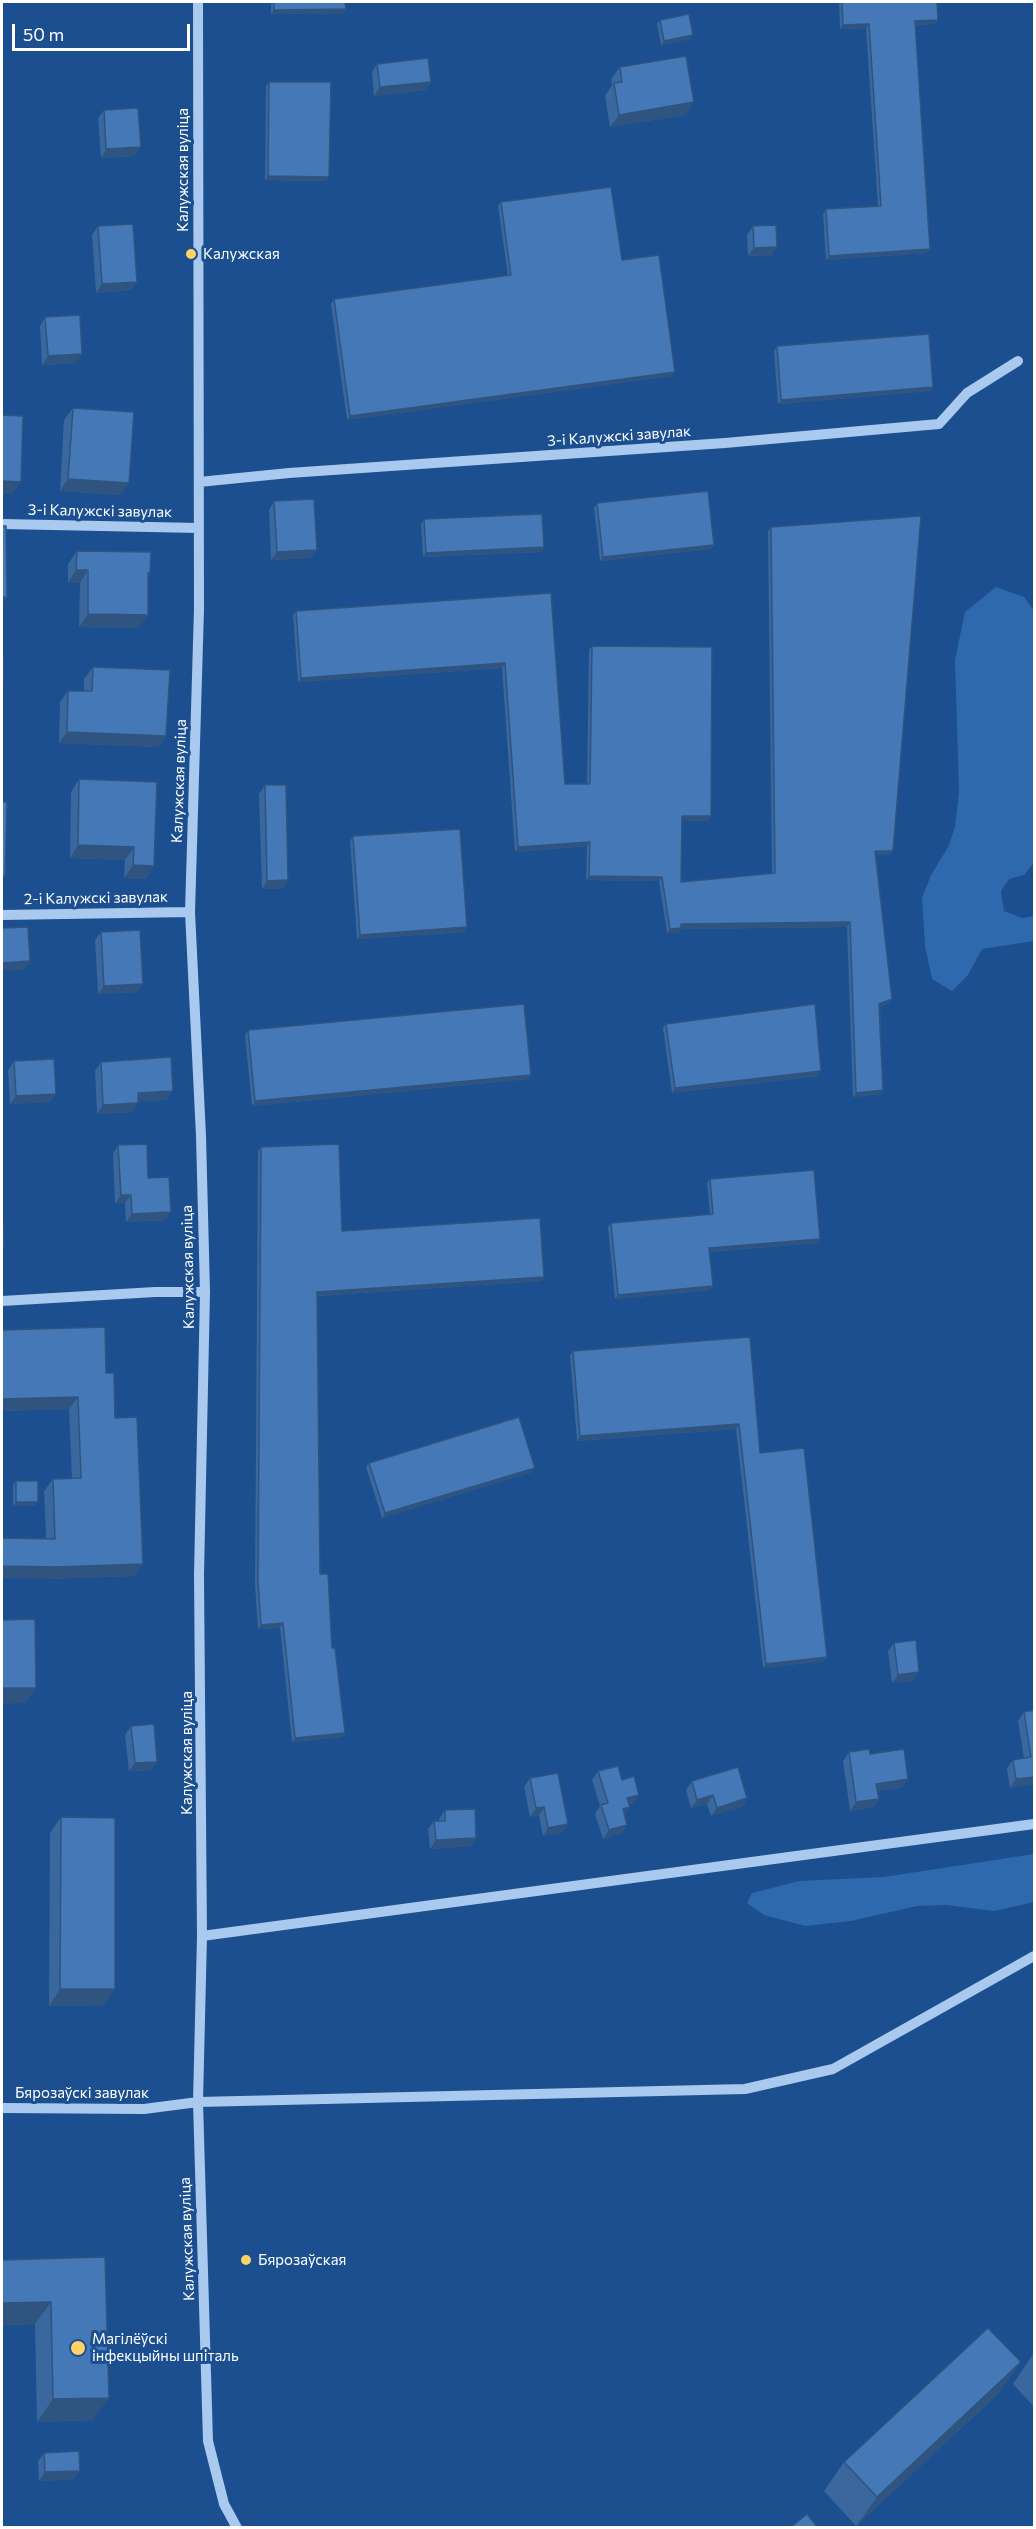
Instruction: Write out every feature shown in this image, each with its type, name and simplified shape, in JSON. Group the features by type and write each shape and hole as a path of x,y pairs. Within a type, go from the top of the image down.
{"street":[{"name":"Калужская вуліца","path":"198,2 199,609 190,912 205,1292 199,1575 202,1936 198,2102 208,2441 224,2504 237,2528"},
{"name":"3-і Калужскі завулак","path":"199,483 289,473 725,443 939,424 967,393 1018,361"},
{"name":"3-і Калужскі завулак","path":"2,524 199,528"},
{"name":"2-і Калужскі завулак","path":"2,915 190,912"},
{"path":"2,1301 154,1292 205,1292"},
{"path":"202,1936 1035,1824"},
{"name":"Бярозаўскі завулак","path":"2,2108 144,2109 198,2102 745,2089 833,2069 1035,1956"}],"shaded area":[{"path":"996,587 1024,597 1034,611 1034,863 1024,875 1009,879 1001,891 1004,911 1022,918 1034,916 1034,941 982,949 968,975 952,991 932,979 925,946 922,898 931,875 948,847 955,827 959,792 955,660 965,612"},
{"path":"1034,1854 1034,1902 994,1911 946,1905 917,1906 851,1921 805,1926 764,1915 747,1903 752,1893 799,1881 884,1877"}],"building":[{"path":"274,2 345,2 346,9 274,10"},
{"path":"842,2 937,2 938,20 915,21 930,249 829,256 826,209 881,206 869,24 843,25"},
{"path":"689,14 693,35 664,41 660,20"},
{"path":"686,56 694,102 619,115 614,83 622,82 620,67"},
{"path":"428,58 431,82 380,87 377,64"},
{"path":"269,82 331,82 329,177 268,176"},
{"path":"138,108 141,147 106,149 104,110"},
{"path":"611,187 622,260 659,255 675,372 350,416 334,299 511,275 501,202"},
{"path":"133,224 137,282 102,284 98,226"},
{"path":"776,225 777,247 754,248 753,226"},
{"path":"80,315 82,354 48,356 45,317"},
{"path":"929,334 933,387 781,400 777,346"},
{"path":"73,408 134,412 129,483 68,479"},
{"path":"2,415 23,416 21,482 2,481"},
{"path":"708,491 714,545 603,557 597,503"},
{"path":"314,499 317,550 277,552 274,501"},
{"path":"542,514 544,547 426,553 424,519"},
{"path":"921,516 893,851 875,851 892,999 879,1004 883,1090 856,1093 850,922 681,924 681,928 670,929 662,877 589,876 590,842 518,847 505,663 301,678 296,611 551,593 565,784 590,784 592,646 712,647 711,816 682,816 681,882 775,873 771,527"},
{"path":"2,526 6,526 7,597 2,597"},
{"path":"77,551 151,552 150,573 148,573 148,615 88,614 88,570 76,570"},
{"path":"3,657 3,684 2,684"},
{"path":"93,667 170,670 166,736 67,732 68,691 92,691"},
{"path":"79,779 157,782 154,866 133,865 134,847 78,845"},
{"path":"265,785 286,785 288,880 267,881"},
{"path":"2,802 7,802 5,876 2,876"},
{"path":"460,829 467,927 360,935 353,836"},
{"path":"28,927 30,961 2,963 2,928"},
{"path":"140,930 143,984 104,986 101,932"},
{"path":"524,1004 531,1075 255,1101 248,1030"},
{"path":"815,1004 821,1071 675,1088 666,1024"},
{"path":"171,1057 173,1091 138,1093 138,1103 103,1105 101,1062"},
{"path":"54,1059 56,1094 16,1096 14,1061"},
{"path":"147,1144 148,1178 169,1177 171,1212 132,1214 131,1195 121,1195 118,1145"},
{"path":"339,1144 342,1231 540,1218 544,1277 317,1292 320,1574 328,1574 332,1648 335,1648 345,1733 295,1738 283,1623 261,1625 258,1581 261,1147"},
{"path":"814,1170 820,1239 709,1248 713,1286 618,1295 611,1223 713,1214 710,1179"},
{"path":"2,1213 4,1248 2,1248"},
{"path":"105,1327 106,1373 114,1373 115,1418 137,1417 143,1564 2,1566 2,1538 55,1539 53,1479 81,1478 78,1397 2,1399 2,1330"},
{"path":"750,1337 760,1453 804,1448 827,1657 766,1664 739,1424 580,1436 573,1351"},
{"path":"519,1417 535,1468 385,1513 369,1463"},
{"path":"16,1481 38,1481 38,1502 16,1502"},
{"path":"35,1619 36,1688 2,1688 2,1620"},
{"path":"916,1640 919,1672 898,1675 894,1643"},
{"path":"1035,1710 1035,1777 1016,1779 1013,1760 1031,1757 1024,1712"},
{"path":"154,1724 157,1762 135,1763 131,1726"},
{"path":"869,1749 870,1754 904,1749 908,1779 876,1784 879,1799 856,1802 849,1752"},
{"path":"618,1766 622,1780 634,1776 639,1795 627,1798 630,1807 623,1809 627,1825 609,1830 601,1805 608,1803 598,1771"},
{"path":"738,1767 747,1798 717,1808 713,1795 697,1800 692,1781"},
{"path":"558,1773 568,1824 548,1828 544,1807 536,1808 530,1778"},
{"path":"475,1809 476,1838 436,1840 434,1821 445,1821 445,1810"},
{"path":"61,1817 115,1818 115,1989 60,1989"},
{"path":"105,2257 109,2398 53,2399 51,2302 2,2303 2,2260"},
{"path":"988,2328 1021,2362 877,2497 844,2462"},
{"path":"79,2451 80,2471 45,2472 44,2453"},
{"path":"807,2514 818,2528 790,2528"}],"place":[{"name":"Калужская","path":"191,254"},
{"name":"Бярозаўская","path":"246,2260"},
{"name":"Магілёўскі інфекцыйны шпіталь","path":"78,2348"}]}
